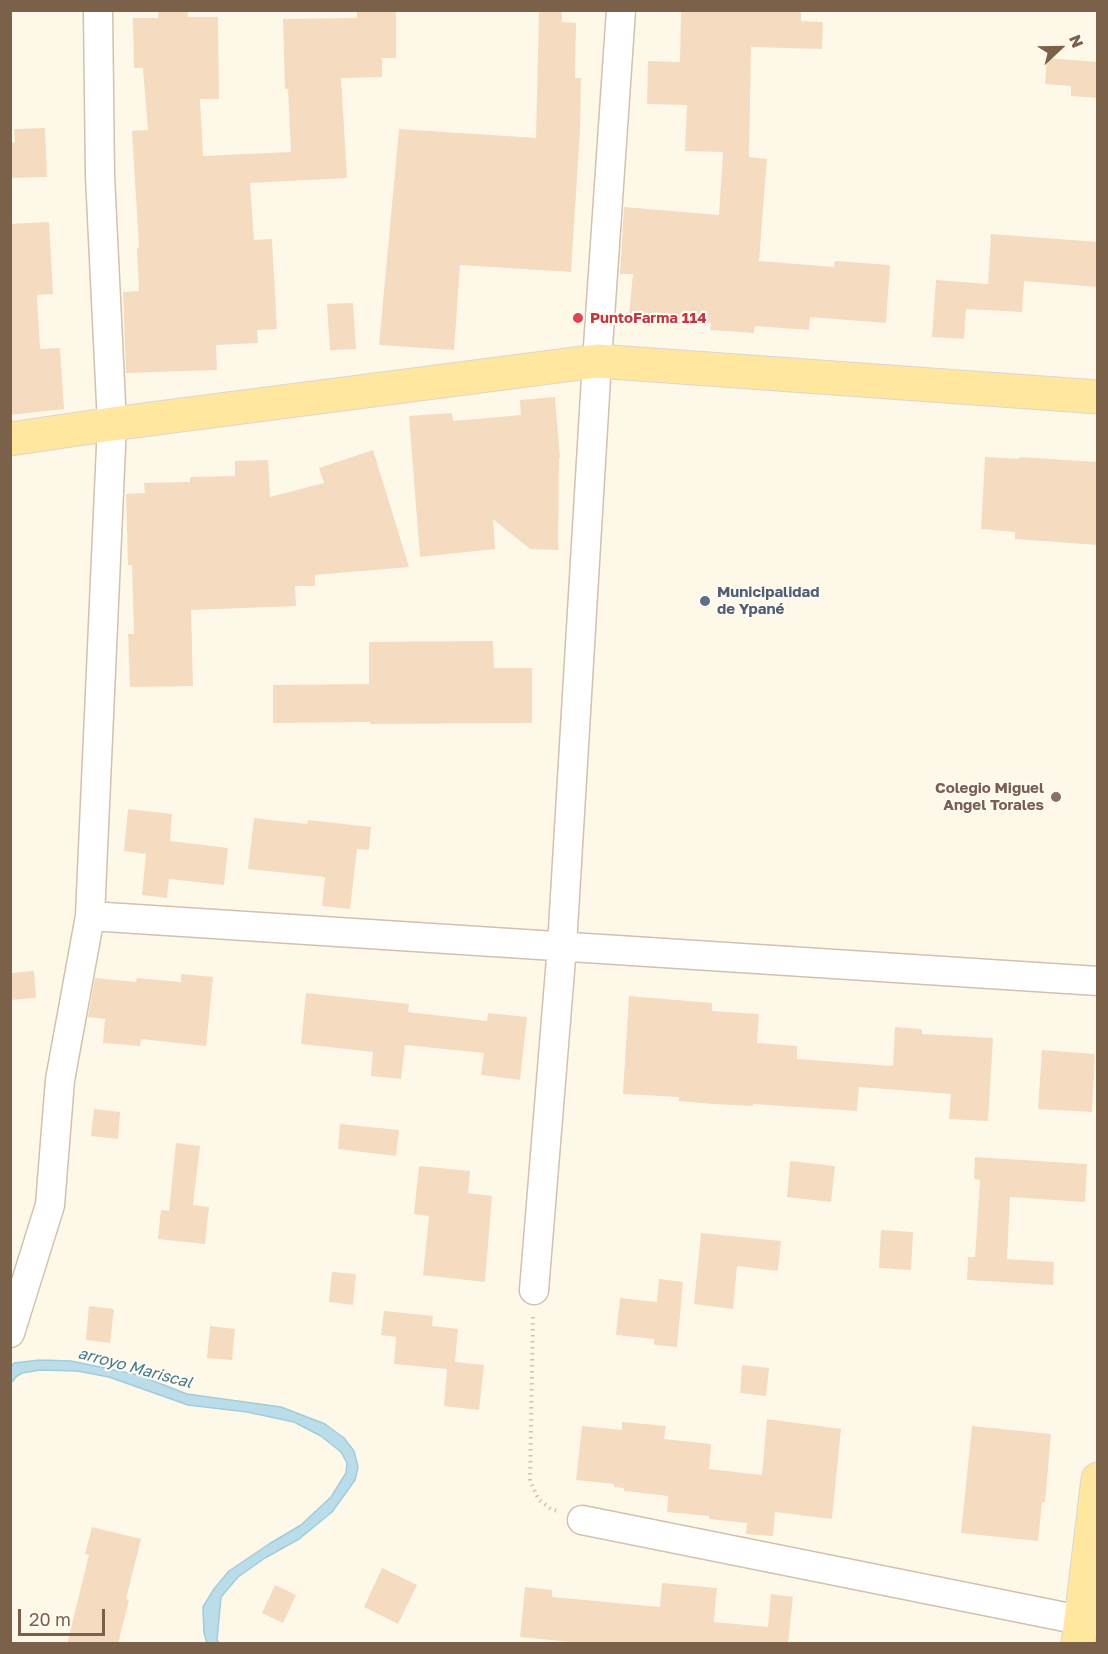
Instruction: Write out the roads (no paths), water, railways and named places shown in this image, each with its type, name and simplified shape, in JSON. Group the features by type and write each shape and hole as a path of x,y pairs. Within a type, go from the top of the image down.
{"main road":[{"path":"10,439 597,361 1098,397"},
{"path":"1085,1628 1098,1479"}],"street":[{"path":"10,1333 50,1205 60,1080 90,916 112,424 100,176 98,10"},
{"path":"534,1290 562,946 597,361 621,10"},
{"path":"90,916 1098,981"},
{"path":"582,1520 1085,1628"}],"water":[{"path":"40,1360 71,1361 138,1375 187,1394 281,1407 325,1424 344,1438 354,1451 358,1467 355,1480 332,1512 299,1539 265,1558 238,1577 221,1597 217,1640 219,1643 207,1643 204,1633 203,1607 214,1589 229,1571 301,1525 331,1497 346,1473 347,1463 341,1452 321,1436 294,1422 247,1412 188,1405 109,1377 77,1371 40,1370 22,1373 11,1383 11,1367 14,1363"}],"place":[{"name":"PuntoFarma 114","path":"578,318"},
{"name":"Municipalidad de Ypané","path":"705,601"},
{"name":"Colegio Miguel Angel Torales","path":"1056,797"}],"water label":[{"name":"arroyo Mariscal","path":"135,1368"}]}
